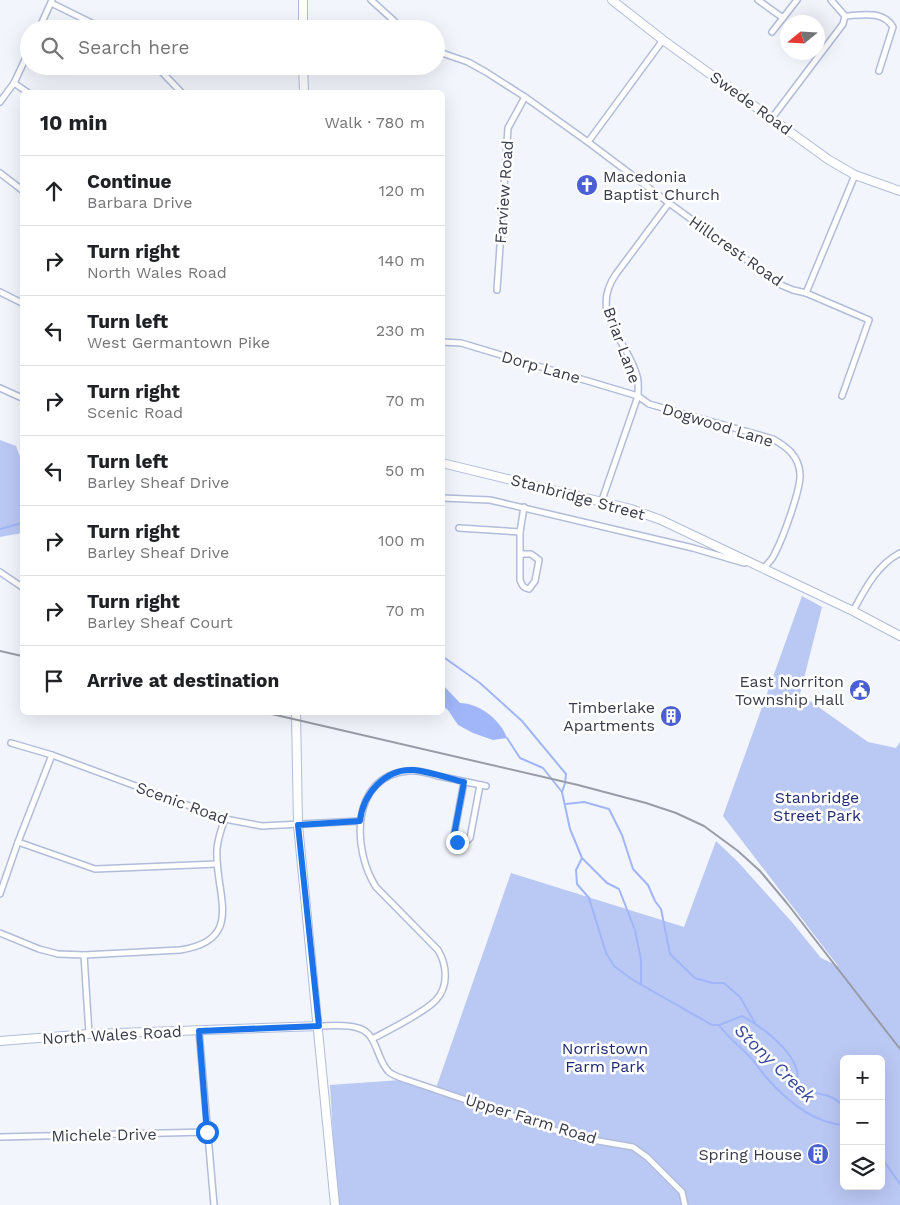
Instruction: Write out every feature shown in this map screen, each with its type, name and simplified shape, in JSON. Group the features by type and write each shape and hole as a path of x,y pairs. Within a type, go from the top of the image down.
{"main road":[{"path":"303,0 303,20"},
{"name":"Swede Road","path":"615,1 663,40 829,160 855,175 900,191"},
{"path":"304,75 304,90"},
{"name":"Stanbridge Street","path":"445,464 631,508 661,520 853,610 900,636"},
{"path":"296,715 298,825 335,1205"},
{"name":"North Wales Road","path":"0,1041 89,1034 319,1026"}],"street":[{"path":"371,0 393,20"},
{"path":"758,0 780,16"},
{"path":"785,15 796,0"},
{"path":"831,0 845,16 880,16 889,21 893,27 879,71"},
{"path":"43,20 52,1 87,20"},
{"path":"772,118 843,24 845,16"},
{"path":"772,32 780,22"},
{"path":"588,142 663,40"},
{"name":"Hillcrest Road","path":"445,55 474,66 525,97 781,285 806,293 869,320 842,396"},
{"path":"0,102 14,83 20,70"},
{"path":"165,75 180,90"},
{"path":"14,83 24,90"},
{"name":"Farview Road","path":"498,290 508,128 525,97"},
{"path":"0,174 20,189"},
{"path":"806,293 855,175"},
{"name":"Briar Lane","path":"602,500 638,396 638,377 610,323 606,302 607,292 613,278 669,203"},
{"path":"0,292 20,302"},
{"name":"Dorp Lane","path":"445,342 461,343 638,396"},
{"path":"0,388 20,397"},
{"name":"Dogwood Lane","path":"638,396 649,404 773,439 786,446 794,454 800,473 799,483 782,539 775,555 764,568"},
{"name":"Stanbridge Street","path":"445,498 490,500 693,548 764,568"},
{"path":"521,554 531,554 539,560 535,581 529,589 525,588 520,580 520,532 524,508"},
{"path":"459,528 520,532"},
{"path":"853,610 868,584 884,564 900,553"},
{"path":"0,572 20,586"},
{"name":"Scenic Road","path":"11,743 52,755 225,819 262,826 360,821"},
{"path":"0,894 52,755"},
{"path":"372,1039 435,1001 442,990 446,976 442,956 438,950 373,882 364,861 360,821 365,801 372,789 388,776 402,771 416,770 486,786"},
{"path":"464,782 454,835 460,843 466,842 470,838 480,785"},
{"path":"0,933 39,949 58,954 84,956 180,950 194,948 208,942 216,933 224,911 217,864 217,849 219,834 225,819"},
{"path":"18,842 95,870 217,864"},
{"path":"84,956 89,1034"},
{"name":"North Wales Road","path":"319,1026 360,1028 372,1039"},
{"path":"199,1031 214,1205"},
{"name":"Upper Farm Road","path":"372,1039 384,1065 390,1072 400,1077 575,1136 633,1147 647,1157 682,1192 685,1205"},
{"name":"Michele Drive","path":"0,1137 207,1132"}],"green space":[{"path":"0,440 16,446 20,457 20,533 0,537"},
{"name":"Norristown Farm Park","path":"802,596 822,607 800,694 868,742 896,748 900,742 900,1205 337,1205 330,1085 401,1080 435,1091 511,873 684,927 716,841 738,862 791,921 821,958 838,966 723,816"}],"shaded area":[{"path":"445,687 460,703 482,709 495,719 507,738 493,740 473,733 458,725 445,708"}],"waterway":[{"name":"Stony Creek","path":"0,529 20,524"},
{"name":"Stony Creek","path":"445,658 480,683 522,721 566,774 562,792 570,829 582,858 576,870 577,884 589,898 606,953 614,966 633,980 712,1025 719,1025 742,1016 769,1034 787,1052 797,1071 797,1080 793,1082 790,1088 832,1097 840,1103"},
{"name":"Stony Creek","path":"507,738 520,758 543,768 562,792"},
{"name":"Stony Creek","path":"566,804 584,802 609,809 622,835 633,869 648,885 661,909 670,954 695,978 712,983 724,983 740,997 755,1023"},
{"name":"Stony Creek","path":"582,858 607,883 619,889 635,930 641,960 641,984"},
{"name":"Stony Creek","path":"719,1025 791,1102 822,1120 840,1124"},
{"name":"Stony Creek","path":"885,1163 900,1184"}],"railway":[{"path":"0,651 20,656"},
{"path":"276,715 578,785 646,803 676,813 704,826 738,851 760,871 900,1049"}],"place":[{"name":"Macedonia Baptist Church","path":"587,185"},
{"name":"East Norriton Township Hall","path":"860,690"},
{"name":"Timberlake Apartments","path":"671,716"},
{"name":"Spring House","path":"818,1154"}],"route":[{"path":"207,1132 199,1031 319,1026 298,825 360,821 362,807 372,789 388,776 402,771 416,770 464,782 454,835 457,842"}],"park label":[{"name":"Stanbridge Street Park","path":"817,806"}]}
